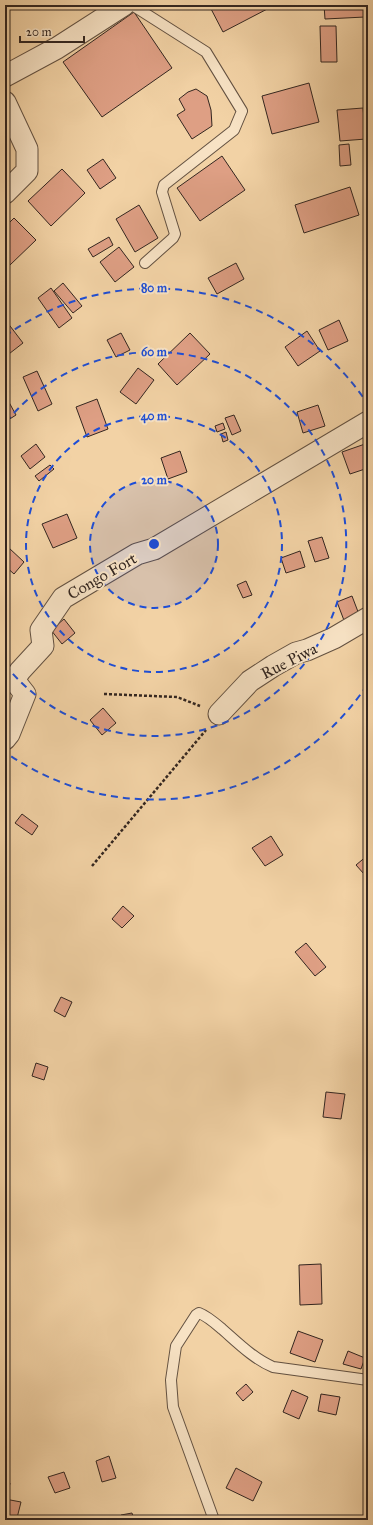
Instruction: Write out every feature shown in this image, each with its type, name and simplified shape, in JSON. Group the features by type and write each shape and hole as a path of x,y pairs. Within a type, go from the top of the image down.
{"street":[{"path":"5,76 56,48 124,5"},
{"path":"5,102 27,149 27,171 5,193"},
{"name":"Congo Fort","path":"5,739 9,734 25,694 14,680 20,671 43,646 40,630 62,598 137,554 154,549 368,422"},
{"name":"Rue Piwa","path":"219,714 250,681 273,666 296,653 307,650 334,638 368,618"}],"lane":[{"path":"132,5 206,52 242,111 234,130 164,185 162,192 175,234 173,238 145,263"},
{"path":"214,1520 173,1407 171,1380 176,1346 196,1315 199,1313 207,1318 262,1363 273,1367 368,1380"}],"path":[{"path":"92,866 219,714 176,697 104,694"}],"building":[{"path":"209,5 273,5 273,6 223,32"},
{"path":"324,5 365,5 365,17 325,19"},
{"path":"134,12 172,68 102,117 63,62"},
{"path":"320,26 336,26 337,62 321,62"},
{"path":"309,83 319,122 272,134 262,96"},
{"path":"196,89 207,96 211,110 212,126 192,139 177,115 185,110 179,99 188,92"},
{"path":"363,108 366,139 340,141 337,110"},
{"path":"349,144 351,165 340,166 339,145"},
{"path":"222,156 245,190 200,221 177,188"},
{"path":"103,159 116,178 100,189 87,170"},
{"path":"62,169 85,193 51,226 28,201"},
{"path":"350,187 359,215 304,233 295,205"},
{"path":"139,205 158,238 135,252 116,219"},
{"path":"14,218 36,240 10,265 5,260 5,227"},
{"path":"109,237 113,245 93,257 88,249"},
{"path":"119,247 134,267 115,282 100,262"},
{"path":"236,263 244,279 217,294 208,278"},
{"path":"63,283 82,306 73,313 54,291"},
{"path":"51,288 72,318 59,328 38,298"},
{"path":"339,320 348,341 328,350 319,330"},
{"path":"7,322 23,343 5,357 5,324"},
{"path":"307,331 320,351 298,366 285,347"},
{"path":"121,333 130,350 116,357 107,340"},
{"path":"190,333 210,354 177,385 158,364"},
{"path":"138,368 154,380 136,404 120,392"},
{"path":"37,371 52,404 38,411 23,377"},
{"path":"5,395 16,415 5,422"},
{"path":"97,399 108,429 87,437 76,407"},
{"path":"318,405 325,426 303,433 297,412"},
{"path":"234,415 241,431 232,435 225,418"},
{"path":"223,423 225,429 217,432 215,426"},
{"path":"226,432 228,440 223,442 221,434"},
{"path":"36,444 45,457 30,469 21,456"},
{"path":"365,444 368,453 368,468 350,474 342,452"},
{"path":"180,451 187,472 168,479 161,458"},
{"path":"50,465 54,469 39,481 35,476"},
{"path":"67,514 77,538 53,548 42,524"},
{"path":"322,537 329,558 315,562 308,541"},
{"path":"9,548 24,562 14,574 5,566 5,552"},
{"path":"300,551 305,567 286,573 281,558"},
{"path":"246,581 252,595 243,598 237,585"},
{"path":"352,596 360,617 345,623 337,602"},
{"path":"64,619 75,633 62,644 51,630"},
{"path":"103,708 116,723 102,735 90,720"},
{"path":"22,814 38,826 32,835 15,823"},
{"path":"271,836 283,855 265,866 252,848"},
{"path":"368,855 368,871 364,874 356,865"},
{"path":"123,906 134,916 122,928 112,919"},
{"path":"306,943 326,967 315,976 295,952"},
{"path":"61,997 72,1002 65,1017 54,1011"},
{"path":"36,1063 48,1067 44,1080 32,1076"},
{"path":"326,1092 345,1094 341,1119 323,1117"},
{"path":"321,1264 322,1304 300,1305 299,1265"},
{"path":"298,1331 323,1340 315,1362 290,1353"},
{"path":"348,1351 365,1358 361,1369 343,1364"},
{"path":"246,1384 253,1392 243,1401 236,1393"},
{"path":"292,1390 308,1397 299,1419 283,1412"},
{"path":"321,1394 340,1397 336,1415 318,1411"},
{"path":"109,1456 116,1478 102,1482 96,1461"},
{"path":"236,1468 262,1482 253,1501 226,1488"},
{"path":"64,1472 70,1488 55,1493 48,1477"},
{"path":"5,1483 10,1483 8,1493 5,1493"},
{"path":"5,1499 21,1502 17,1518 5,1515"},
{"path":"132,1513 134,1520 122,1520 121,1515"}]}
